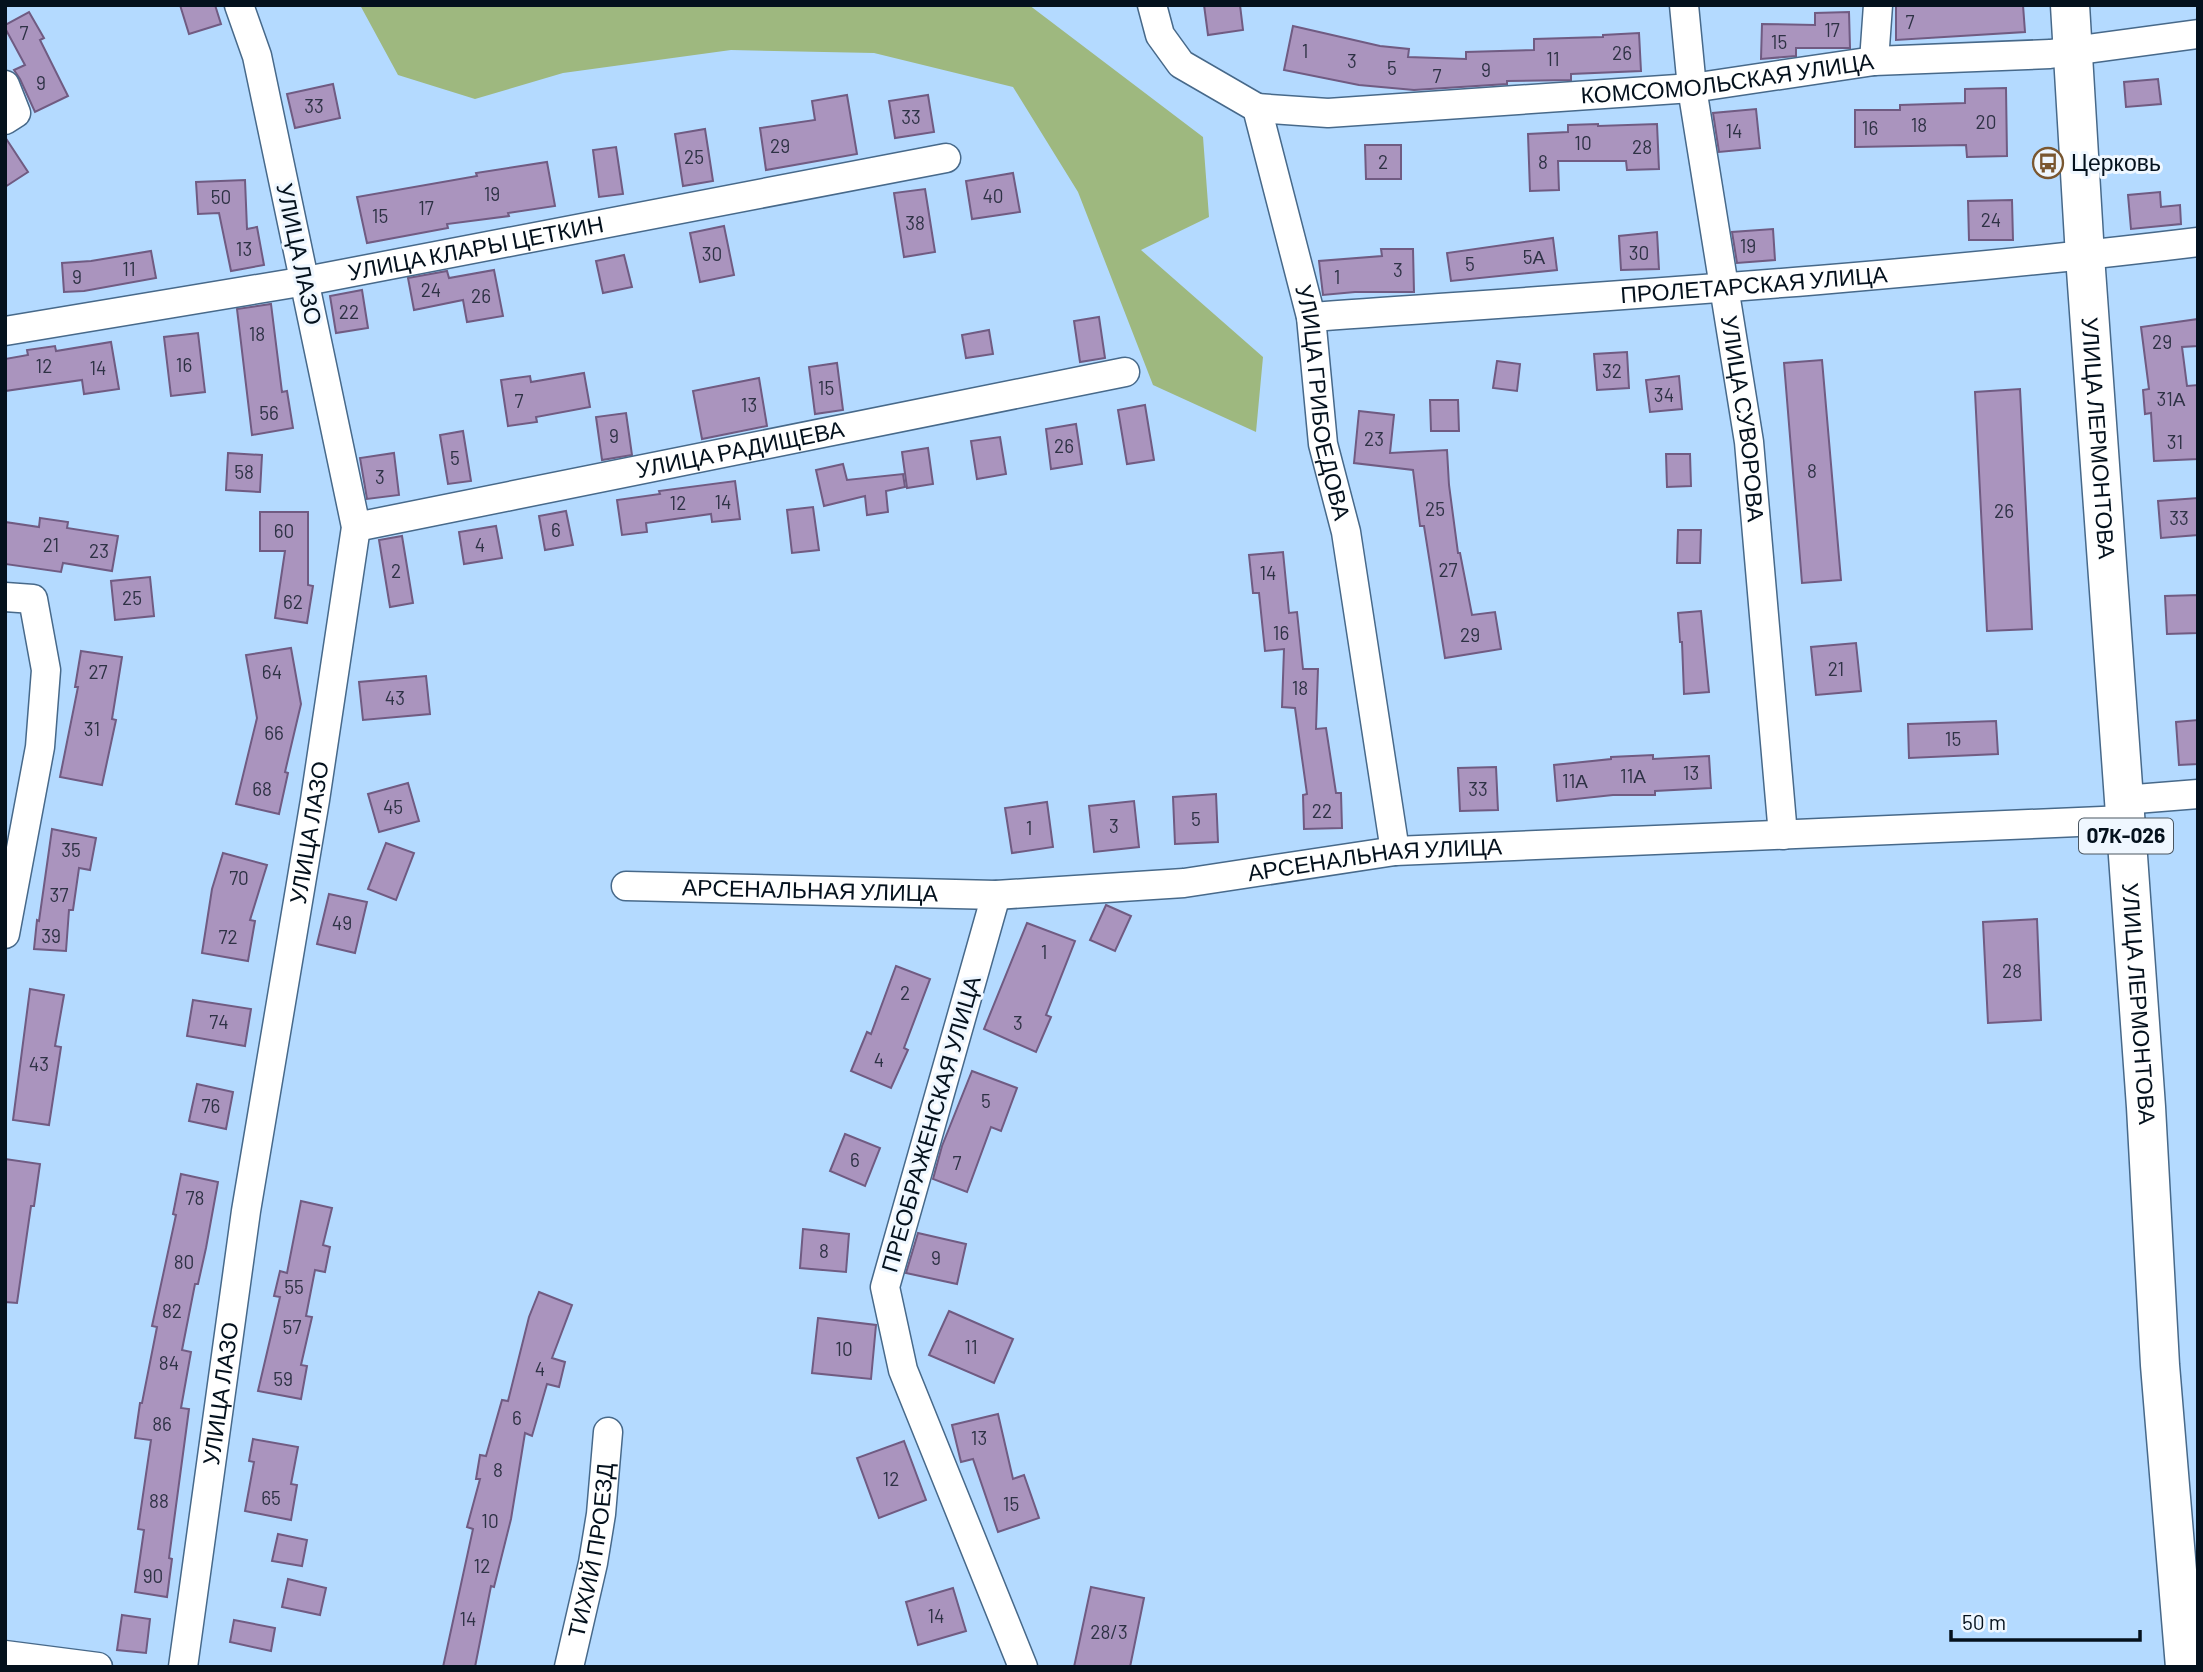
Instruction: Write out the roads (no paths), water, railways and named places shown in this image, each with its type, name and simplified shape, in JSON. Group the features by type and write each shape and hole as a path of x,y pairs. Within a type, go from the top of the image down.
{"main road":[{"name":"УЛИЦА ЛЕРМОНТОВА","path":"2070,5 2085,256 2146,1107 2160,1365 2185,1667"}],"street":[{"name":"УЛИЦА ЛАЗО","path":"183,1667 246,1211 315,800 356,527 257,56 239,5"},
{"path":"1152,5 1160,35 1181,64 1257,108"},
{"name":"УЛИЦА СУВОРОВА","path":"1684,5 1692,88 1749,442 1783,835"},
{"path":"1874,61 1878,5"},
{"name":"КОМСОМОЛЬСКАЯ УЛИЦА","path":"1257,108 1328,113 1692,88 1874,61 2074,51 2198,34"},
{"path":"5,85 16,113 5,120"},
{"name":"УЛИЦА ГРИБОЕДОВА","path":"1257,108 1311,317 1324,444 1346,532 1395,851"},
{"name":"УЛИЦА КЛАРЫ ЦЕТКИН","path":"5,331 306,281 946,158"},
{"name":"ПРОЛЕТАРСКАЯ УЛИЦА","path":"1311,317 1723,287 2085,256 2198,242"},
{"name":"УЛИЦА РАДИЩЕВА","path":"356,527 1125,372"},
{"path":"5,597 33,599 46,670 40,747 5,934"},
{"name":"АРСЕНАЛЬНАЯ УЛИЦА","path":"626,886 996,895 1184,883 1395,851 1783,835 2124,810 2198,794"},
{"name":"ПРЕОБРАЖЕНСКАЯ УЛИЦА","path":"996,895 885,1287 903,1370 1023,1667"},
{"name":"ТИХИЙ ПРОЕЗД","path":"569,1667 596,1551 608,1432"},
{"path":"5,1656 98,1667"}],"place":[{"name":"Церковь","path":"2048,163"}]}
